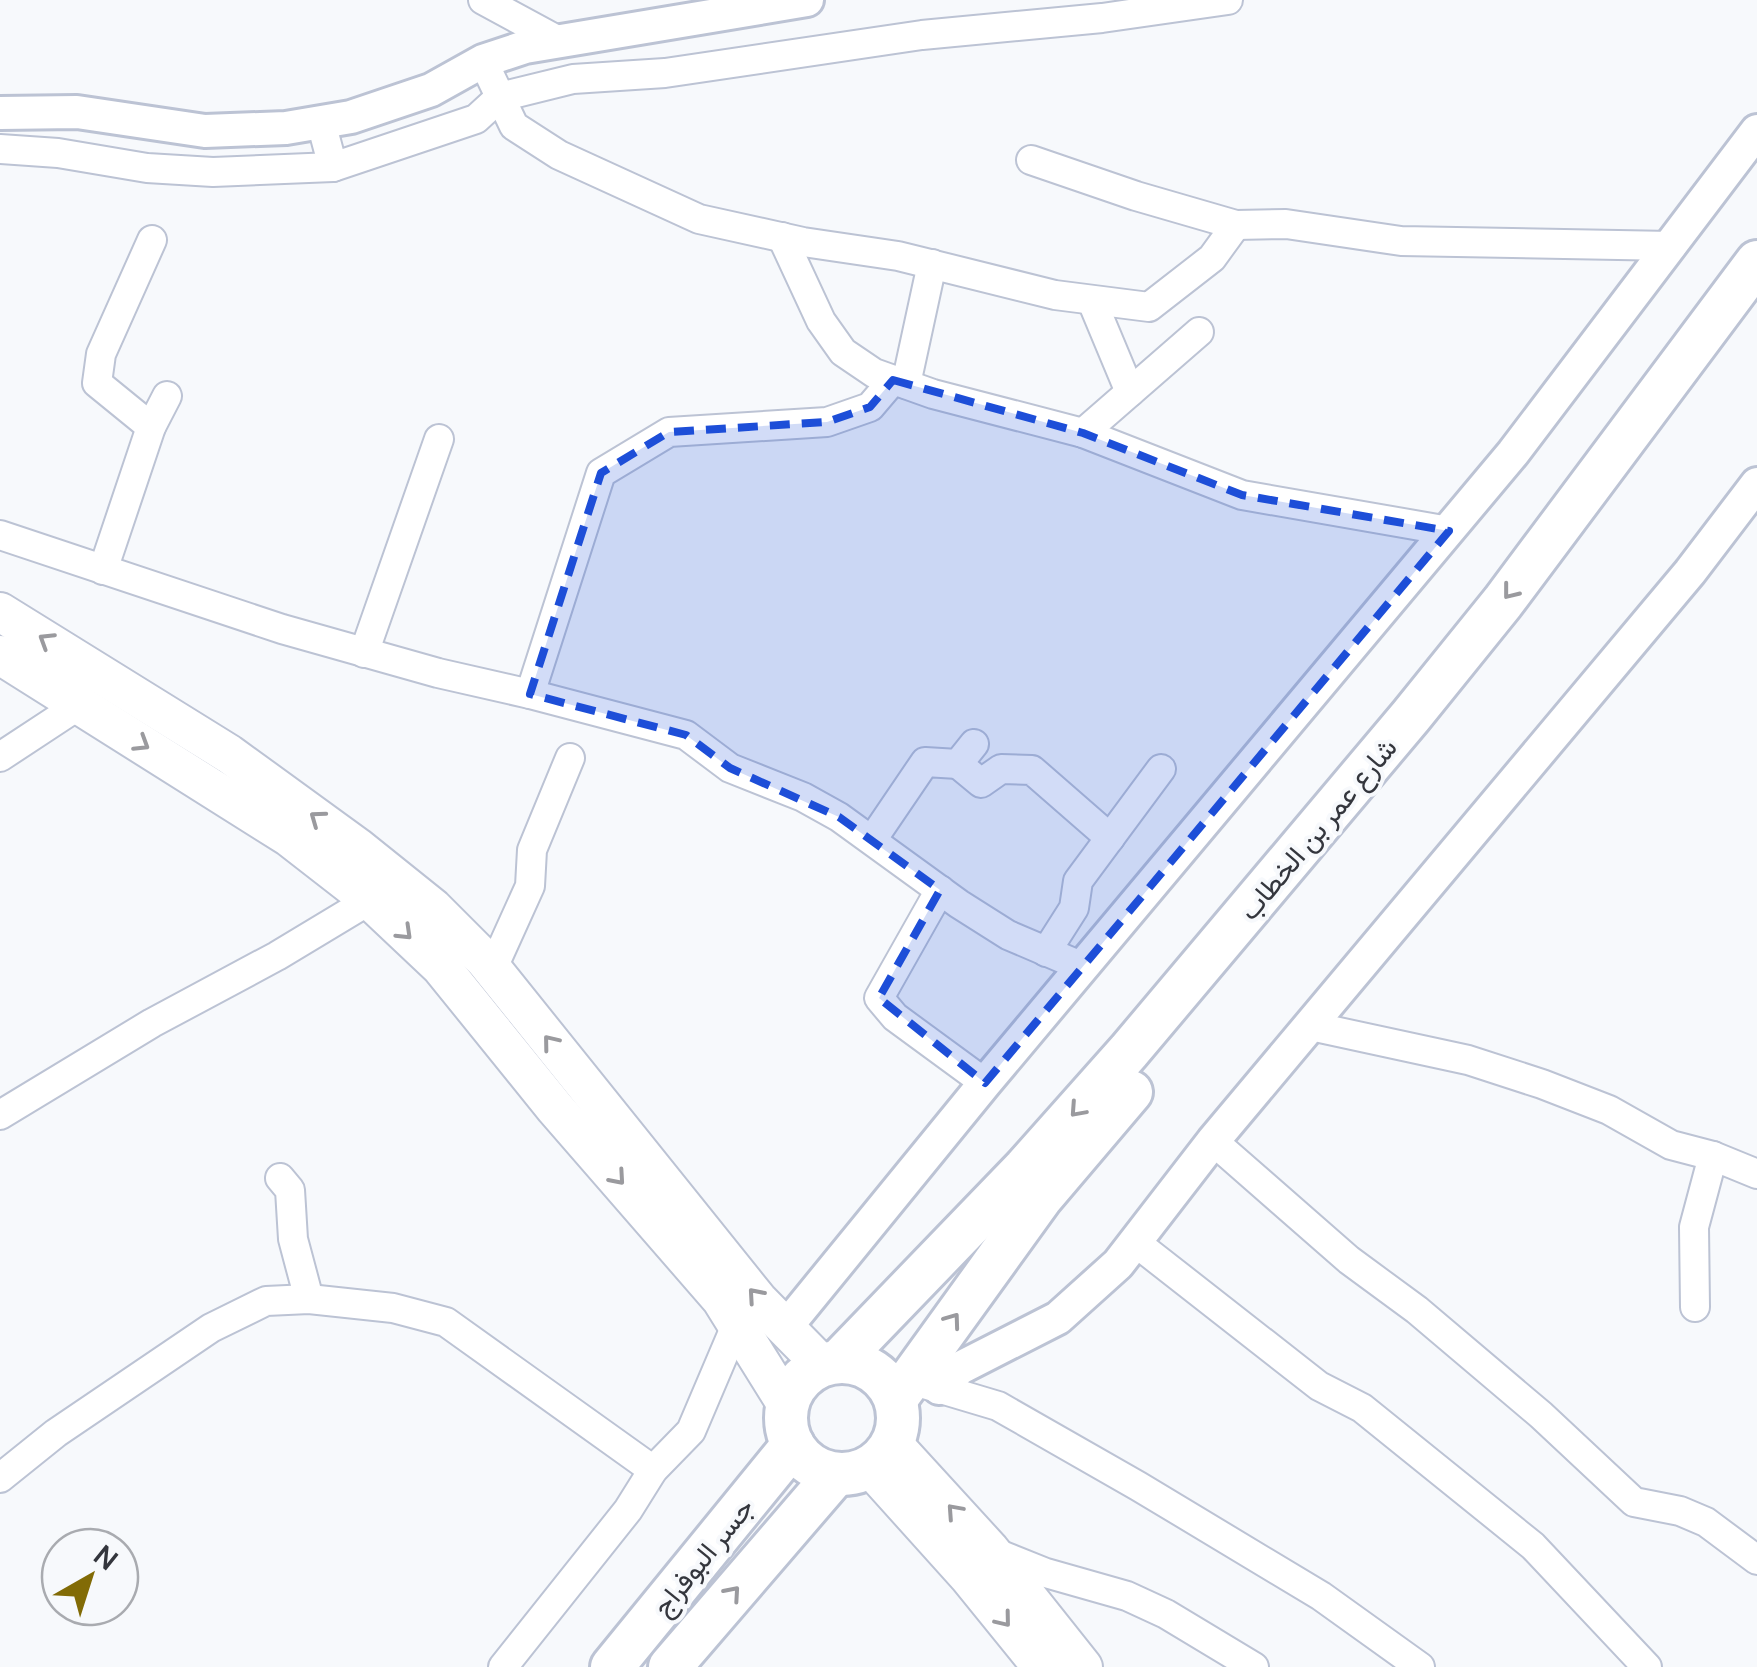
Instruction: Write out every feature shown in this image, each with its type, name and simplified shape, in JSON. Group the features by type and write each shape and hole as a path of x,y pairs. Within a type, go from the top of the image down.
{"main road":[{"name":"شارع عمر بن الخطاب","path":"830,1363 1024,1168 1118,1065 1503,602 1757,262"},
{"name":"شارع عمر بن الخطاب","path":"915,1389 1041,1198 1522,626 1757,306"},
{"path":"0,612 245,765 433,908 492,970 748,1287 786,1327 830,1363"},
{"path":"0,655 289,837 370,900 441,968 555,1108 721,1299 790,1425 804,1460 819,1469 866,1462 990,1550 1084,1667"},
{"path":"790,1425 794,1388 806,1374 830,1363 856,1363 887,1383 915,1389 866,1462"},
{"name":"جسر البوفراج","path":"612,1667 790,1425"},
{"path":"866,1462 969,1576 1042,1667"},
{"name":"جسر البوفراج","path":"670,1667 866,1462"}],"street":[{"path":"483,0 558,41"},
{"path":"0,113 77,112 205,131 286,128 351,117 431,90 483,61 525,47 807,0"},
{"path":"0,149 58,153 147,168 212,172 334,168 476,119 500,97 573,79 665,73 922,35 1102,18 1228,0"},
{"path":"483,61 514,126 559,155 699,219 782,238 898,256 1055,295 1148,307 1212,258 1236,225"},
{"path":"107,162 128,120"},
{"path":"321,122 334,168"},
{"path":"786,1327 985,1083 1514,453 1757,131"},
{"path":"1031,160 1236,225 1286,224 1400,240 1672,246"},
{"path":"782,238 821,321 843,352 874,373 1083,434 1242,495 1449,531"},
{"path":"151,427 98,383 101,354 152,240"},
{"path":"530,694 601,473 669,432 827,422 870,407 900,382 932,264"},
{"path":"1092,300 1130,392"},
{"path":"1083,434 1199,332"},
{"path":"102,570 151,427 168,396"},
{"path":"364,653 440,439"},
{"path":"915,1389 1058,1318 1118,1264 1213,1141 1690,572 1757,484"},
{"path":"0,535 364,653 686,735 730,768 803,797 1008,935 1083,967"},
{"path":"0,758 79,705"},
{"path":"872,840 925,762 966,754 981,782 1001,769 1032,770 1110,838"},
{"path":"492,970 530,886 532,850 570,758"},
{"path":"1046,952 1074,908 1078,881 1162,768"},
{"path":"940,890 879,998 895,1018 985,1083"},
{"path":"0,1115 152,1023 277,956 370,900"},
{"path":"1311,1026 1468,1060 1609,1110 1671,1145 1757,1174"},
{"path":"1213,1141 1348,1260 1417,1310 1541,1415 1634,1502 1680,1511 1706,1522 1757,1560"},
{"path":"1695,1307 1694,1227 1713,1156"},
{"path":"280,1178 290,1190 293,1239 309,1299"},
{"path":"1135,1242 1319,1386 1362,1408 1533,1546 1647,1667"},
{"path":"3,1469 211,1328 266,1301 309,1299 393,1308 446,1322 653,1470"},
{"path":"503,1667 628,1510 653,1470 691,1431 736,1324"},
{"path":"915,1389 998,1406 1321,1596 1420,1667"},
{"path":"990,1550 1046,1573 1127,1596 1166,1614 1254,1667"}],"highlighted area":[{"path":"893,380 1083,433 1242,495 1449,531 985,1083 879,998 940,890 839,817 730,768 686,735 530,694 601,473 669,432 827,422 870,407"}]}
